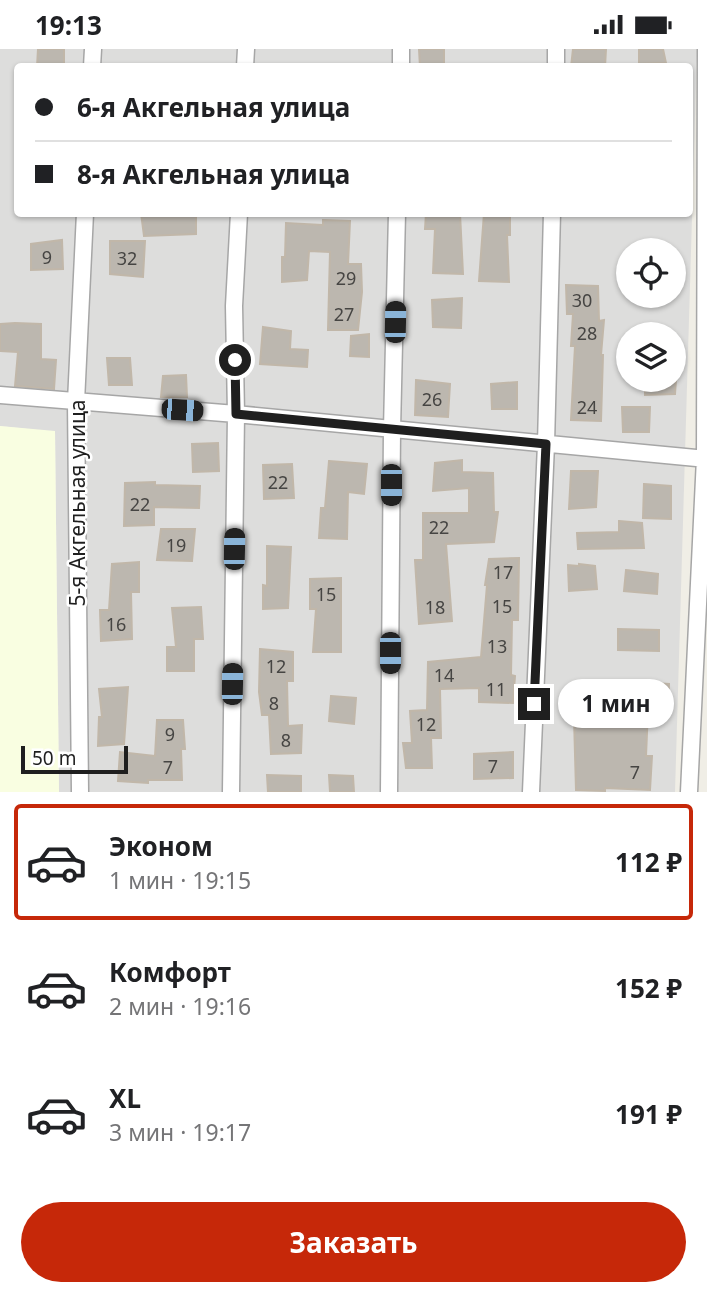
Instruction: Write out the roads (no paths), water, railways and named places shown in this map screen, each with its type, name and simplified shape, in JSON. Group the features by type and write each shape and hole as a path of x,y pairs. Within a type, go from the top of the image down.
{"street":[{"path":"689,792 706,459 706,49"},
{"name":"5-я Акгельная улица","path":"80,792 76,402 85,217"},
{"path":"231,792 236,414 234,306 239,217"},
{"path":"389,792 397,217"},
{"path":"531,792 546,444 552,217"},
{"path":"0,395 236,414 706,459"}]}
